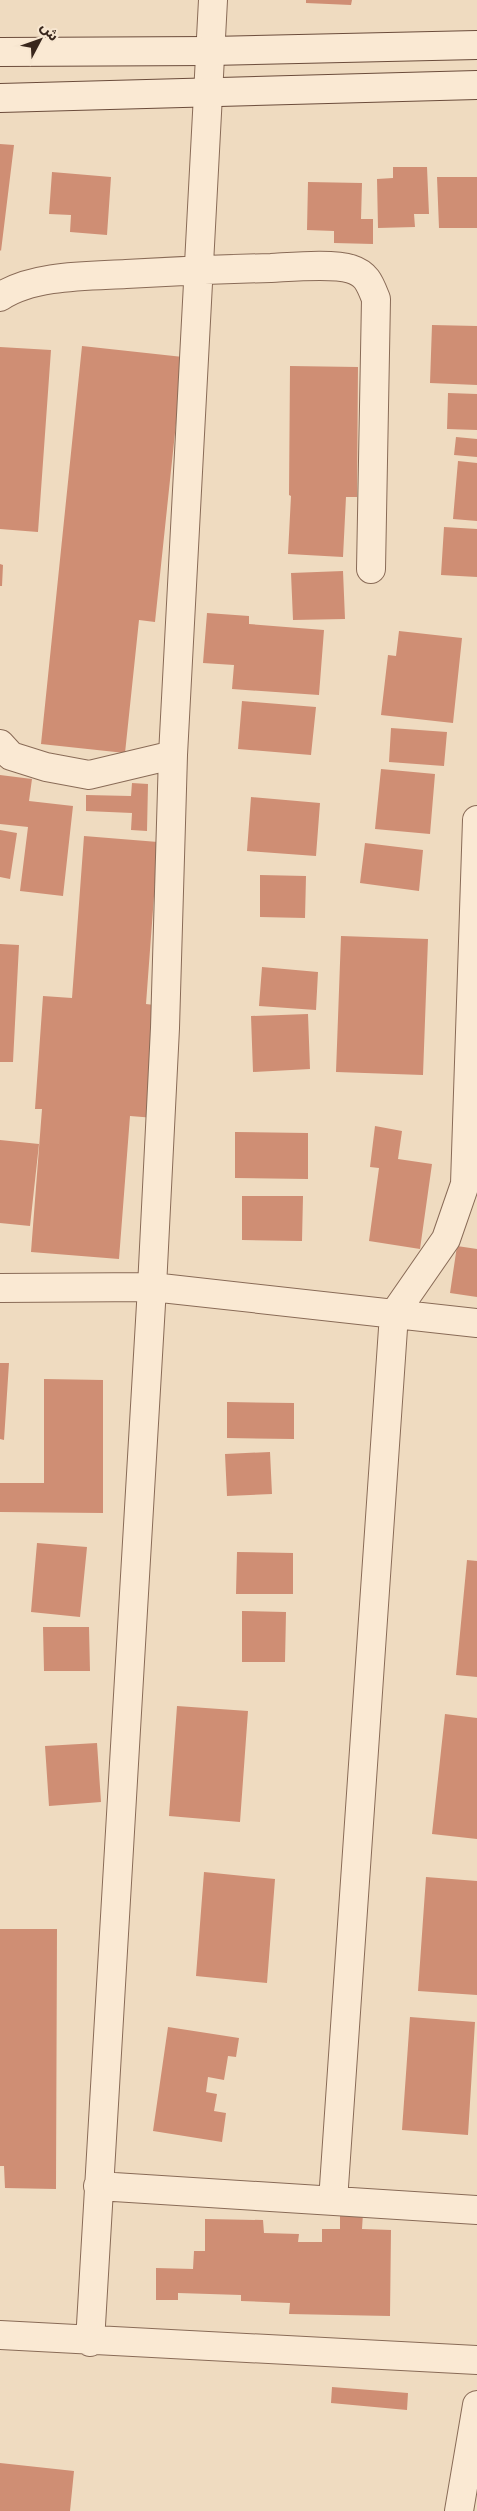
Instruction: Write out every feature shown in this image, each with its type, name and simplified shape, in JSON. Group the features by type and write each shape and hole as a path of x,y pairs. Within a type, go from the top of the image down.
{"street":[{"path":"90,2342 166,1028 173,755 213,0"},
{"path":"0,52 211,51 477,44"},
{"path":"0,98 477,85"},
{"path":"0,297 37,283 74,277 199,269 348,268 360,272 369,281 376,299 371,569"},
{"path":"0,744 11,756 46,767 89,775 173,755"},
{"path":"333,2201 394,1314 446,1239 465,1184 477,820"},
{"path":"0,1288 152,1287 477,1323"},
{"path":"98,2186 477,2210"},
{"path":"0,2335 90,2342 477,2360"},
{"path":"458,2511 477,2404"}],"building":[{"path":"306,0 352,0 351,5 306,3"},
{"path":"0,144 14,145 1,251 0,250"},
{"path":"393,167 427,167 429,214 414,214 415,227 378,228 377,179 393,178"},
{"path":"52,172 111,177 107,235 70,232 71,215 49,214"},
{"path":"437,177 477,177 477,228 439,228"},
{"path":"308,182 362,183 361,219 373,219 373,244 334,243 334,231 307,230"},
{"path":"432,325 477,326 477,385 430,383"},
{"path":"82,346 183,357 155,622 139,620 125,753 41,744"},
{"path":"0,347 51,350 38,532 0,529"},
{"path":"290,366 358,367 357,497 346,497 343,557 288,554 291,496 289,495"},
{"path":"448,393 477,394 477,430 447,429"},
{"path":"456,437 477,439 477,457 454,455"},
{"path":"458,461 477,463 477,521 453,519"},
{"path":"444,527 477,529 477,577 441,575"},
{"path":"0,564 3,565 2,586 0,586"},
{"path":"343,571 345,619 293,620 291,573"},
{"path":"207,613 249,616 249,624 324,630 319,695 232,689 234,665 203,663"},
{"path":"399,631 462,638 453,723 381,715 388,655 396,656"},
{"path":"242,701 316,707 311,755 238,749"},
{"path":"391,728 447,732 444,766 389,762"},
{"path":"381,769 435,774 430,834 375,829"},
{"path":"0,775 32,779 29,801 73,806 63,896 20,891 28,827 0,824"},
{"path":"132,783 148,784 147,831 131,830 132,813 86,811 86,795 131,796"},
{"path":"251,797 320,803 316,856 247,851"},
{"path":"0,830 17,833 10,879 0,877"},
{"path":"84,836 158,842 146,1004 163,1006 155,1118 130,1116 119,1259 31,1252 42,1109 35,1109 43,996 72,998"},
{"path":"365,843 423,850 419,891 360,883"},
{"path":"260,875 306,876 305,918 260,917"},
{"path":"341,936 428,939 423,1075 336,1072"},
{"path":"0,944 19,945 13,1062 0,1062"},
{"path":"262,967 318,972 316,1010 259,1006"},
{"path":"308,1014 310,1069 253,1072 251,1016"},
{"path":"375,1126 402,1131 398,1159 432,1164 420,1249 369,1241 379,1168 370,1167"},
{"path":"235,1132 308,1133 308,1179 235,1178"},
{"path":"0,1140 39,1144 30,1226 0,1223"},
{"path":"242,1196 303,1196 302,1241 242,1240"},
{"path":"457,1246 477,1249 477,1297 450,1293"},
{"path":"0,1363 9,1363 4,1440 0,1439"},
{"path":"44,1379 103,1380 103,1513 0,1512 0,1483 44,1483"},
{"path":"227,1402 294,1403 294,1439 227,1438"},
{"path":"270,1452 272,1494 227,1496 225,1454"},
{"path":"37,1543 87,1547 80,1617 31,1612"},
{"path":"237,1552 293,1553 293,1594 236,1594"},
{"path":"467,1560 477,1561 477,1677 456,1675"},
{"path":"242,1611 286,1612 285,1662 242,1662"},
{"path":"43,1627 89,1627 90,1671 44,1671"},
{"path":"177,1706 248,1711 240,1822 169,1816"},
{"path":"445,1714 477,1718 477,1839 432,1834"},
{"path":"97,1743 101,1802 49,1806 45,1746"},
{"path":"204,1872 275,1879 267,1983 196,1976"},
{"path":"426,1877 477,1881 477,1995 418,1991"},
{"path":"0,1929 57,1929 56,2189 5,2188 4,2166 0,2166"},
{"path":"410,2017 475,2022 468,2135 402,2130"},
{"path":"168,2027 239,2038 236,2057 228,2056 224,2080 208,2077 206,2092 217,2094 214,2111 226,2113 222,2142 153,2131"},
{"path":"340,2213 363,2213 362,2229 391,2230 390,2316 289,2314 290,2303 241,2301 241,2295 178,2293 178,2300 156,2300 156,2268 193,2269 194,2251 205,2251 205,2219 263,2220 264,2233 299,2234 298,2242 322,2242 322,2229 340,2229"},
{"path":"332,2387 408,2393 407,2410 331,2403"},
{"path":"0,2463 74,2471 70,2511 0,2511"}]}
